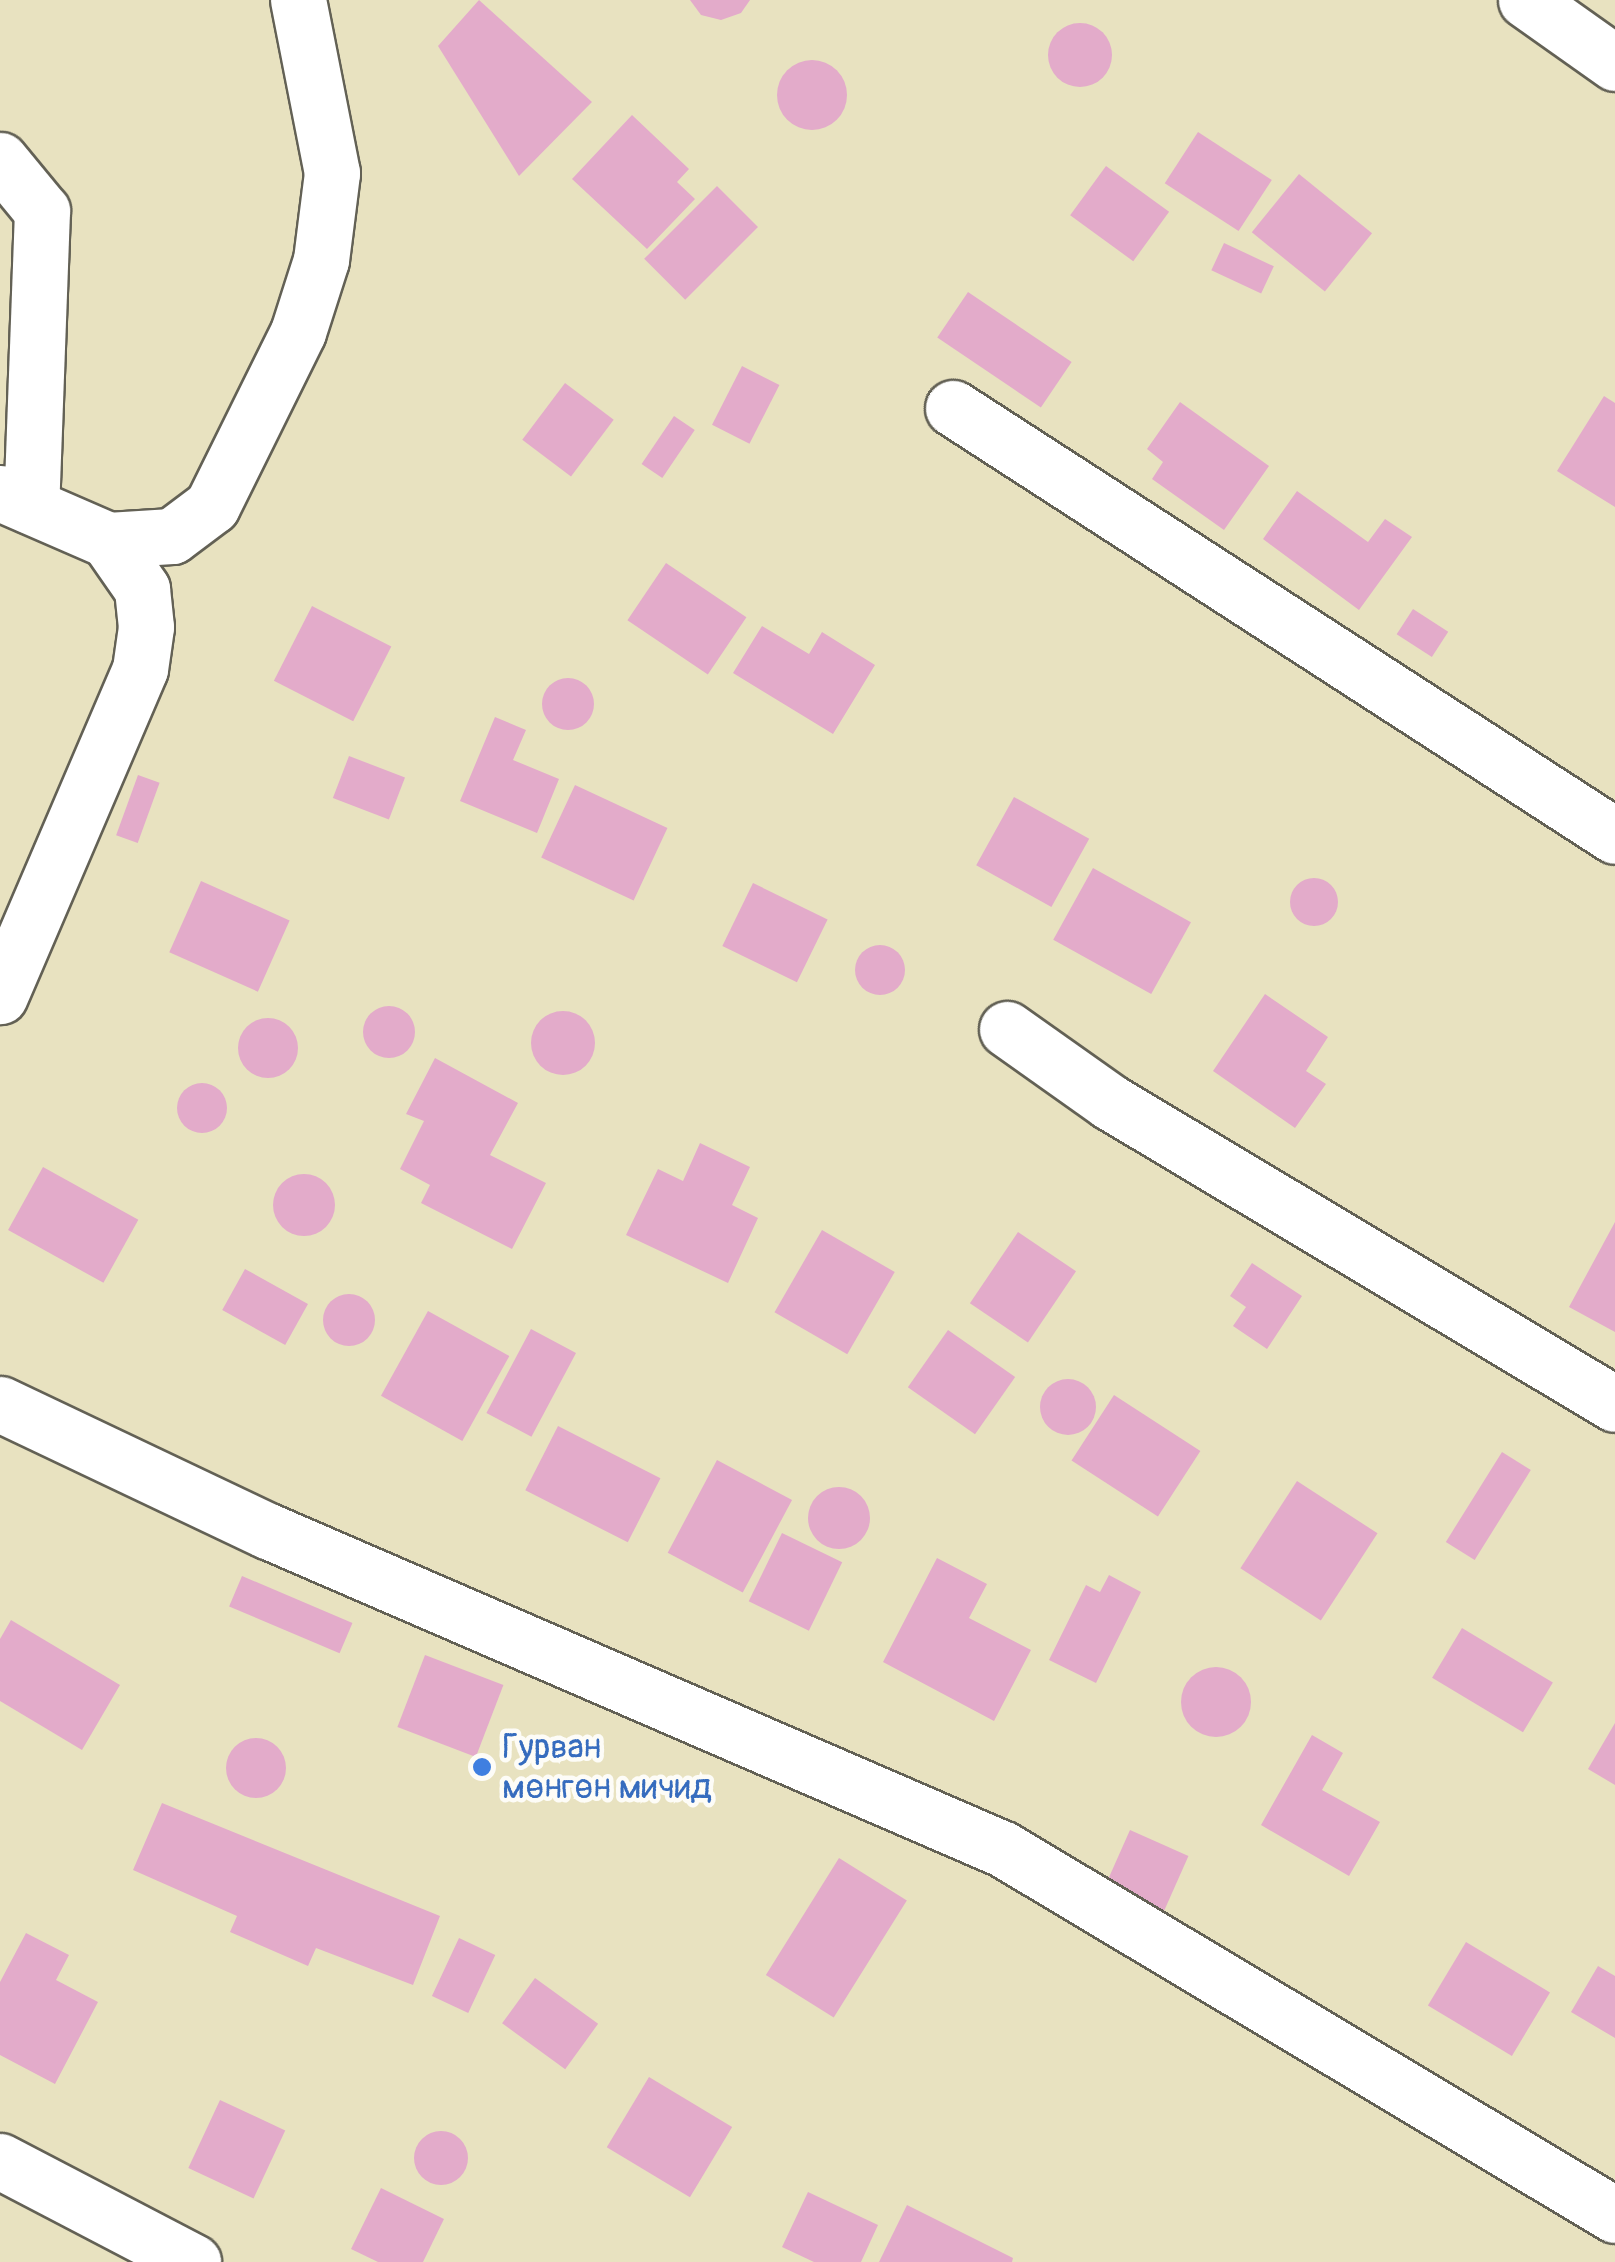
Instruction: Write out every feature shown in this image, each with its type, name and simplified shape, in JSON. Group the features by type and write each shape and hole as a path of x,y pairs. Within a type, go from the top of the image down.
{"street":[{"path":"0,160 42,211 16,500 108,540 172,536 212,506 298,332 322,260 332,173 298,0"},
{"path":"1526,0 1615,63"},
{"path":"953,408 1615,836"},
{"path":"0,996 140,669 146,627 142,589 108,540"},
{"path":"1007,1030 1110,1102 1615,1404"},
{"path":"0,1404 268,1531 1003,1849 1615,2216"},
{"path":"0,2161 193,2262"}],"building":[{"path":"479,0 592,102 519,176 438,46"},
{"path":"690,0 750,0 741,13 721,20 701,15"},
{"path":"1080,23 1103,32 1112,55 1103,78 1080,87 1057,78 1048,55 1057,32"},
{"path":"812,60 836,71 847,95 836,119 812,130 788,119 777,95 788,71"},
{"path":"632,115 689,169 677,182 695,199 647,249 572,179"},
{"path":"1198,132 1272,180 1239,231 1165,183"},
{"path":"1106,166 1169,212 1133,261 1070,215"},
{"path":"1299,174 1372,233 1325,291 1252,232"},
{"path":"717,186 758,227 685,300 644,259"},
{"path":"1224,243 1274,266 1261,293 1211,270"},
{"path":"968,292 1072,362 1041,407 937,338"},
{"path":"742,366 779,385 749,444 712,425"},
{"path":"565,383 614,420 571,476 522,440"},
{"path":"1604,396 1615,403 1615,507 1557,471"},
{"path":"1180,402 1269,466 1224,530 1152,479 1163,462 1147,449"},
{"path":"674,416 695,430 662,478 642,464"},
{"path":"1297,491 1368,542 1385,519 1412,537 1359,610 1263,539"},
{"path":"666,563 746,617 708,674 627,620"},
{"path":"312,606 391,646 353,721 274,681"},
{"path":"1413,609 1448,632 1432,657 1397,634"},
{"path":"762,626 809,654 822,632 875,665 833,734 733,673"},
{"path":"568,678 586,686 594,704 586,722 568,730 550,722 542,704 550,686"},
{"path":"495,717 526,730 513,760 559,779 537,833 460,801"},
{"path":"349,756 405,778 389,820 333,798"},
{"path":"138,775 160,783 138,843 116,835"},
{"path":"575,785 667,828 634,901 541,858"},
{"path":"1014,797 1089,839 1051,907 976,865"},
{"path":"1093,868 1191,922 1151,994 1053,940"},
{"path":"1314,878 1331,885 1338,902 1331,919 1314,926 1297,919 1290,902 1297,885"},
{"path":"201,881 290,920 258,992 169,952"},
{"path":"753,883 828,919 797,982 722,946"},
{"path":"880,945 898,952 905,970 898,988 880,995 862,988 855,970 862,952"},
{"path":"1265,994 1328,1037 1306,1071 1326,1084 1295,1128 1213,1071"},
{"path":"389,1006 407,1014 415,1032 407,1050 389,1058 371,1050 363,1032 371,1014"},
{"path":"563,1011 585,1021 595,1043 585,1065 563,1075 541,1065 531,1043 541,1021"},
{"path":"268,1018 289,1027 298,1048 289,1069 268,1078 247,1069 238,1048 247,1027"},
{"path":"435,1058 518,1103 490,1155 546,1183 512,1249 421,1203 430,1185 400,1169 424,1121 406,1114"},
{"path":"202,1083 220,1090 227,1108 220,1126 202,1133 184,1126 177,1108 184,1090"},
{"path":"700,1143 750,1167 732,1205 758,1218 728,1283 626,1235 658,1169 683,1181"},
{"path":"43,1167 138,1220 103,1283 8,1230"},
{"path":"304,1174 326,1183 335,1205 326,1227 304,1236 282,1227 273,1205 282,1183"},
{"path":"1615,1222 1615,1332 1569,1307"},
{"path":"822,1230 895,1272 847,1354 774,1312"},
{"path":"1018,1232 1076,1271 1028,1342 970,1303"},
{"path":"1252,1263 1302,1296 1267,1349 1233,1326 1246,1307 1230,1296"},
{"path":"245,1269 308,1304 285,1345 222,1310"},
{"path":"349,1294 367,1302 375,1320 367,1338 349,1346 331,1338 323,1320 331,1302"},
{"path":"428,1311 509,1356 462,1441 381,1396"},
{"path":"531,1329 576,1353 531,1437 486,1413"},
{"path":"948,1330 1015,1377 975,1434 908,1387"},
{"path":"1068,1379 1088,1387 1096,1407 1088,1427 1068,1435 1048,1427 1040,1407 1048,1387"},
{"path":"1114,1395 1200,1451 1158,1517 1072,1460"},
{"path":"558,1426 660,1478 628,1542 525,1490"},
{"path":"1502,1452 1531,1470 1475,1560 1446,1542"},
{"path":"717,1460 792,1500 743,1593 668,1553"},
{"path":"1297,1481 1378,1533 1321,1621 1240,1568"},
{"path":"839,1487 861,1496 870,1518 861,1540 839,1549 817,1540 808,1518 817,1496"},
{"path":"782,1533 842,1562 809,1631 749,1601"},
{"path":"937,1558 987,1584 969,1618 1031,1650 994,1721 883,1662"},
{"path":"1109,1575 1141,1592 1096,1683 1049,1660 1086,1585 1100,1592"},
{"path":"242,1576 352,1623 340,1653 229,1606"},
{"path":"11,1620 120,1685 82,1750 0,1701 0,1639"},
{"path":"1462,1628 1553,1683 1523,1732 1432,1678"},
{"path":"425,1655 503,1685 476,1757 397,1727"},
{"path":"1216,1667 1241,1677 1251,1702 1241,1727 1216,1737 1191,1727 1181,1702 1191,1677"},
{"path":"1615,1723 1615,1785 1588,1769"},
{"path":"1312,1735 1343,1753 1322,1790 1380,1822 1349,1876 1261,1825"},
{"path":"256,1738 277,1747 286,1768 277,1789 256,1798 235,1789 226,1768 235,1747"},
{"path":"162,1803 440,1916 413,1985 316,1948 308,1966 230,1932 237,1916 133,1870"},
{"path":"1130,1830 1188,1856 1163,1913 1105,1887"},
{"path":"839,1858 907,1900 834,2017 766,1975"},
{"path":"26,1933 69,1955 56,1980 98,2002 55,2084 0,2055 0,1982"},
{"path":"459,1938 495,1955 468,2013 432,1996"},
{"path":"1466,1942 1550,1992 1512,2056 1428,2005"},
{"path":"1598,1966 1615,1976 1615,2038 1571,2012"},
{"path":"535,1978 598,2024 565,2069 502,2023"},
{"path":"649,2077 732,2127 690,2197 607,2147"},
{"path":"220,2100 285,2130 254,2198 188,2168"},
{"path":"441,2131 460,2139 468,2158 460,2177 441,2185 422,2177 414,2158 422,2139"},
{"path":"381,2188 444,2219 423,2262 378,2262 351,2249"},
{"path":"808,2192 878,2225 861,2262 814,2262 782,2247"},
{"path":"907,2205 1013,2258 1012,2262 879,2262"}],"place":[{"name":"Гурван мөнгөн мичид","path":"482,1767"}]}
